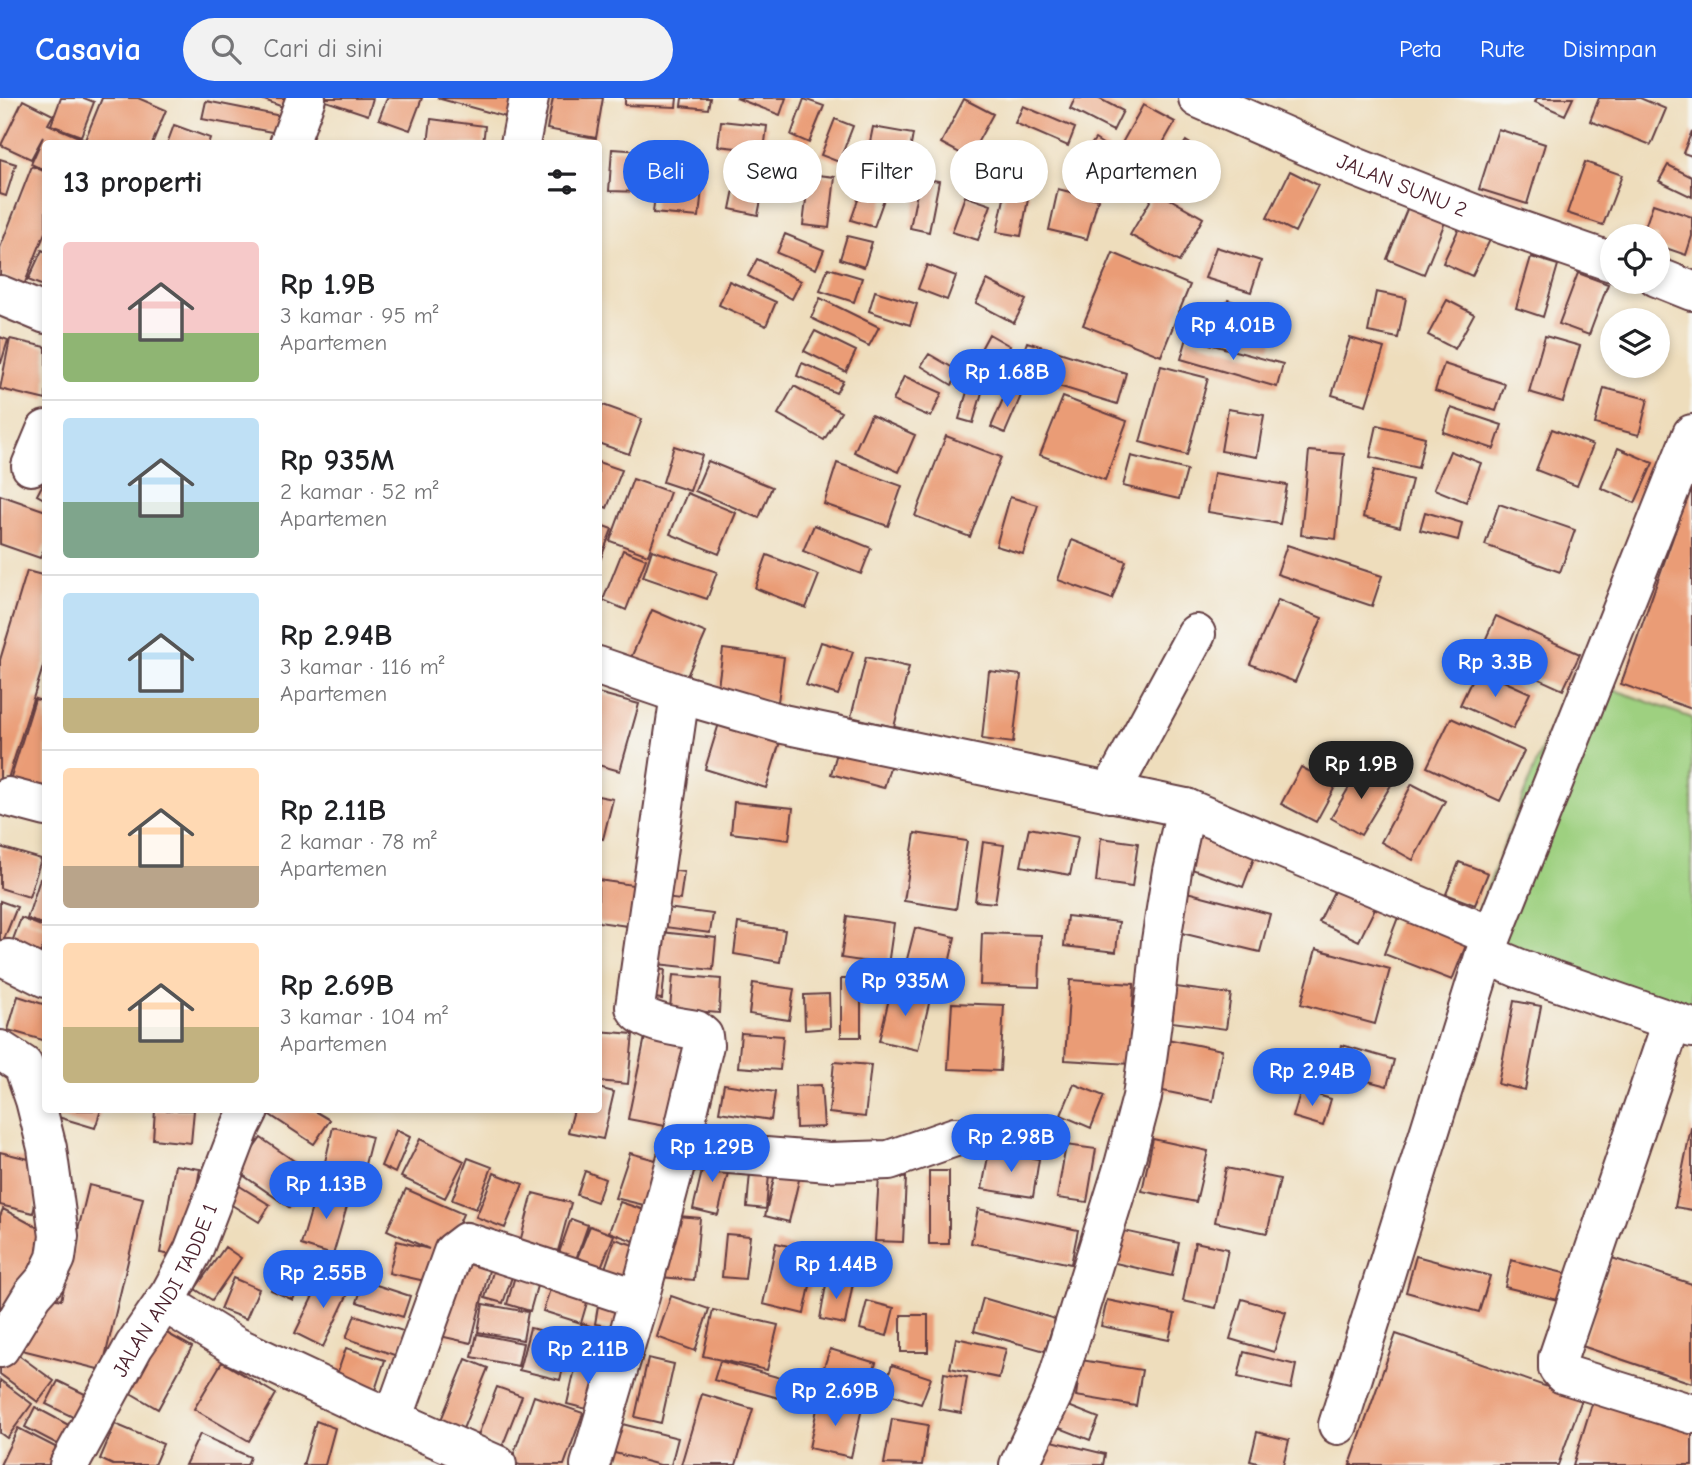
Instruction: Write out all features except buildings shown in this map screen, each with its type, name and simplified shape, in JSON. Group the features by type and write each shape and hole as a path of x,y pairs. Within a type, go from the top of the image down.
{"street":[{"path":"290,140 306,98"},
{"path":"521,140 529,98"},
{"name":"JALAN SUNU 2","path":"1198,98 1368,172 1482,217 1600,258"},
{"path":"1670,282 1692,291"},
{"path":"0,296 42,312"},
{"path":"1338,1426 1489,945 1692,434"},
{"path":"31,466 42,440"},
{"path":"1110,793 1196,634"},
{"path":"602,667 680,694 783,724 1185,808 1489,945 1518,968 1682,1025 1558,1357 1558,1368 1563,1374 1692,1414"},
{"path":"590,1465 639,1299 704,1045 703,1036 696,1030 644,1018 636,1012 635,1007 680,694"},
{"path":"8,797 42,806"},
{"path":"1019,1465 1053,1394 1124,1165 1142,1097 1161,941 1185,808"},
{"path":"8,959 42,976"},
{"path":"0,1050 23,1065 36,1100 47,1148 59,1236 56,1258 46,1279 33,1294 0,1348"},
{"name":"JALAN ANDI TADDE 1","path":"69,1465 134,1346 171,1292 193,1251 248,1113"},
{"path":"679,1150 829,1162 889,1160 955,1136"},
{"path":"393,1419 453,1252 466,1242 639,1299"},
{"path":"164,1302 235,1346 497,1465"}],"green space":[{"path":"1571,674 1692,718 1692,1013 1467,940"}]}
